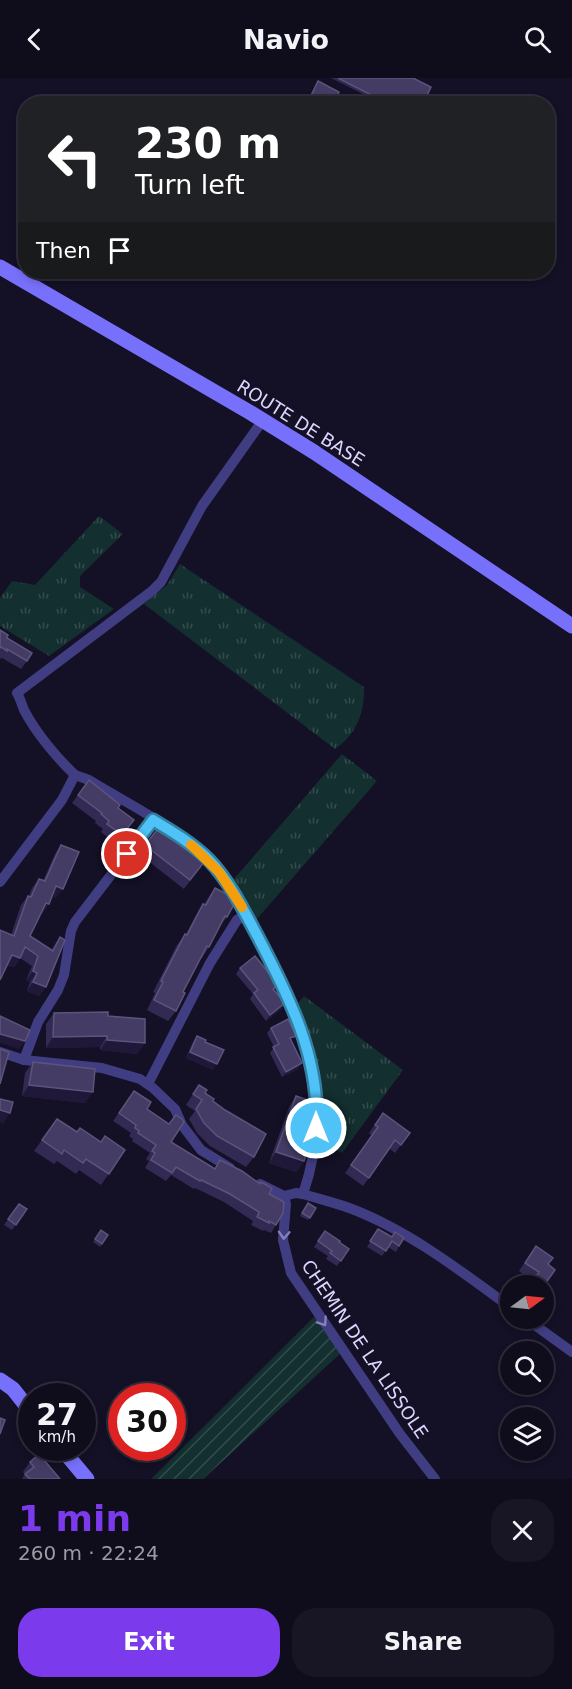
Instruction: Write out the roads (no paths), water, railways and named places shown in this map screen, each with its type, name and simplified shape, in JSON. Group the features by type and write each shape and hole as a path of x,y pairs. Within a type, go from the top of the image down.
{"main road":[{"name":"ROUTE DE BASE","path":"0,267 18,277"},
{"name":"ROUTE DE BASE","path":"21,279 314,452 572,626"},
{"path":"0,1380 18,1395"},
{"path":"72,1461 87,1479"}],"street":[{"path":"263,420 202,506 161,582 17,693 25,711 58,759 75,775 89,780 186,841 208,860 224,879 246,914 276,969 302,1028 314,1085 318,1112 316,1144 312,1168 303,1194"},
{"path":"0,882 62,800 75,775"},
{"path":"24,1060 38,1022 45,1015 64,975 71,931 75,922 153,820"},
{"path":"148,1084 210,963 237,920 246,914"},
{"path":"0,1053 24,1060 110,1070 130,1075 148,1084 175,1110 201,1150 209,1156 284,1197 296,1193 303,1194 353,1209 398,1232 459,1270 500,1300"},
{"name":"CHEMIN DE LA LISSOLE","path":"284,1197 286,1204 282,1240 291,1273 400,1434 435,1479"},
{"path":"540,1329 572,1353"}]}
